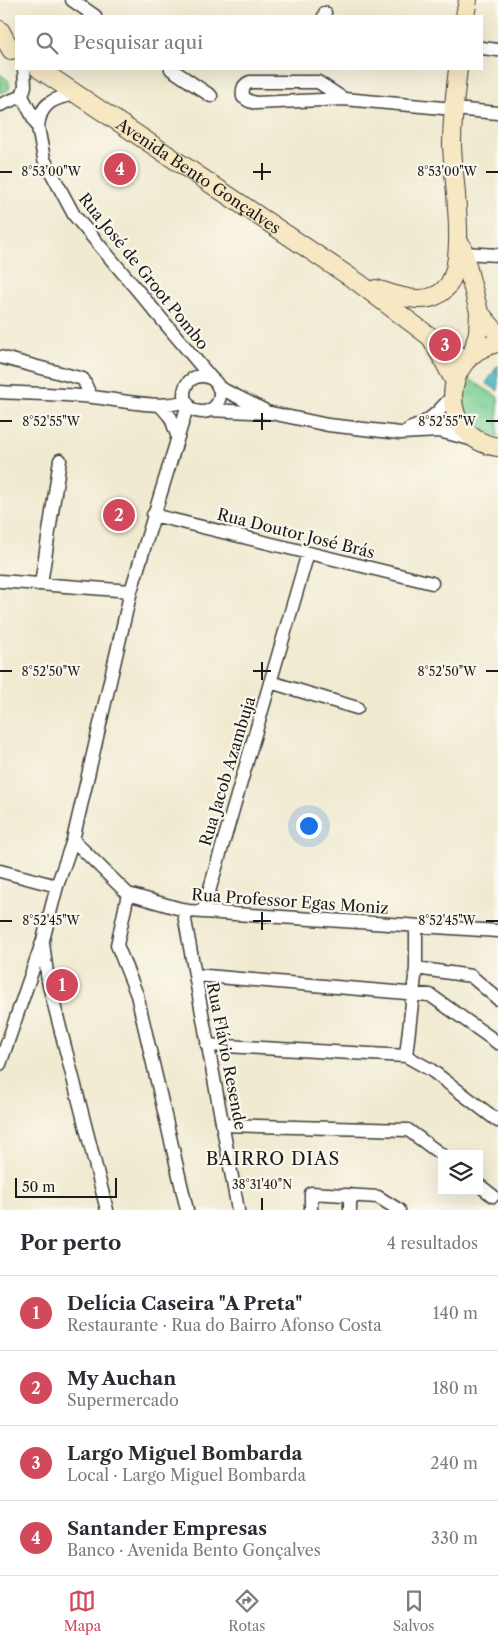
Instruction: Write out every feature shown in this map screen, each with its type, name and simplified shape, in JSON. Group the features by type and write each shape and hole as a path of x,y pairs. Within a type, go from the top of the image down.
{"main road":[{"path":"465,15 468,0"},
{"path":"0,30 9,48"},
{"name":"Avenida Bento Gonçalves","path":"40,70 359,283"},
{"path":"359,283 396,296 418,300 440,293 449,285 454,274 459,236 452,143 453,107 458,70"},
{"path":"459,236 479,312 478,332 469,357"},
{"path":"359,283 429,336 469,357"},
{"path":"479,312 498,334"},
{"path":"429,336 454,388"},
{"path":"491,445 470,435 460,424 453,405 454,388 460,368 469,357 485,347 498,343"}],"street":[{"path":"72,0 94,15"},
{"path":"483,48 498,50"},
{"path":"0,105 22,96 25,86 24,70"},
{"path":"172,70 210,96"},
{"path":"318,82 319,70"},
{"path":"344,99 318,82 250,82 245,84 242,91 243,97 248,101 256,103 344,99 498,112"},
{"path":"38,127 42,110 50,101 61,96 76,94"},
{"name":"Rua José de Groot Pombo","path":"22,96 38,127 44,159 74,215 215,383 271,413"},
{"path":"464,253 498,255"},
{"path":"0,358 83,379 91,397"},
{"path":"0,1064 42,940 57,886 73,840 131,590 187,403 185,388 191,380 201,376 215,383 220,392 217,403 209,410"},
{"path":"400,433 420,425 435,416 454,388"},
{"path":"0,392 91,397 160,405 187,403 197,411 271,413 328,425 400,433 439,431 491,445"},
{"path":"160,405 171,418 177,435"},
{"path":"41,584 60,460"},
{"name":"Rua Doutor José Brás","path":"153,515 432,583"},
{"name":"Rua Jacob Azambuja","path":"203,912 308,553"},
{"path":"0,581 131,590"},
{"path":"270,682 357,708"},
{"name":"Rua Professor Egas Moniz","path":"73,840 128,894 185,910 498,931"},
{"path":"0,871 57,886"},
{"path":"128,894 117,945 137,995 187,1210"},
{"name":"Rua Flávio Resende","path":"185,910 198,1002 238,1210"},
{"path":"406,1056 416,968 416,927"},
{"path":"42,940 48,982 107,1210"},
{"path":"416,968 471,976 498,999"},
{"path":"195,975 430,995 498,1043"},
{"path":"28,982 38,978 48,982"},
{"path":"207,1045 406,1056 431,1070 498,1121"},
{"path":"223,1126 408,1130 438,1152"},
{"path":"483,1188 493,1196"},
{"path":"311,1210 311,1192 378,1197 399,1210"},
{"path":"350,1195 350,1210"}],"green space":[{"path":"0,74 8,80 10,87 8,90 0,93"},
{"path":"466,377 498,397 498,437 479,428 467,415 463,397"}],"water":[{"path":"498,365 498,391 486,383"}],"place":[{"name":"Santander Empresas","path":"120,169"},
{"name":"Largo Miguel Bombarda","path":"445,345"},
{"name":"My Auchan","path":"119,515"},
{"name":"Delícia Caseira \"A Preta\"","path":"62,985"}],"district":[{"name":"BAIRRO DIAS","path":"273,1159"}]}
